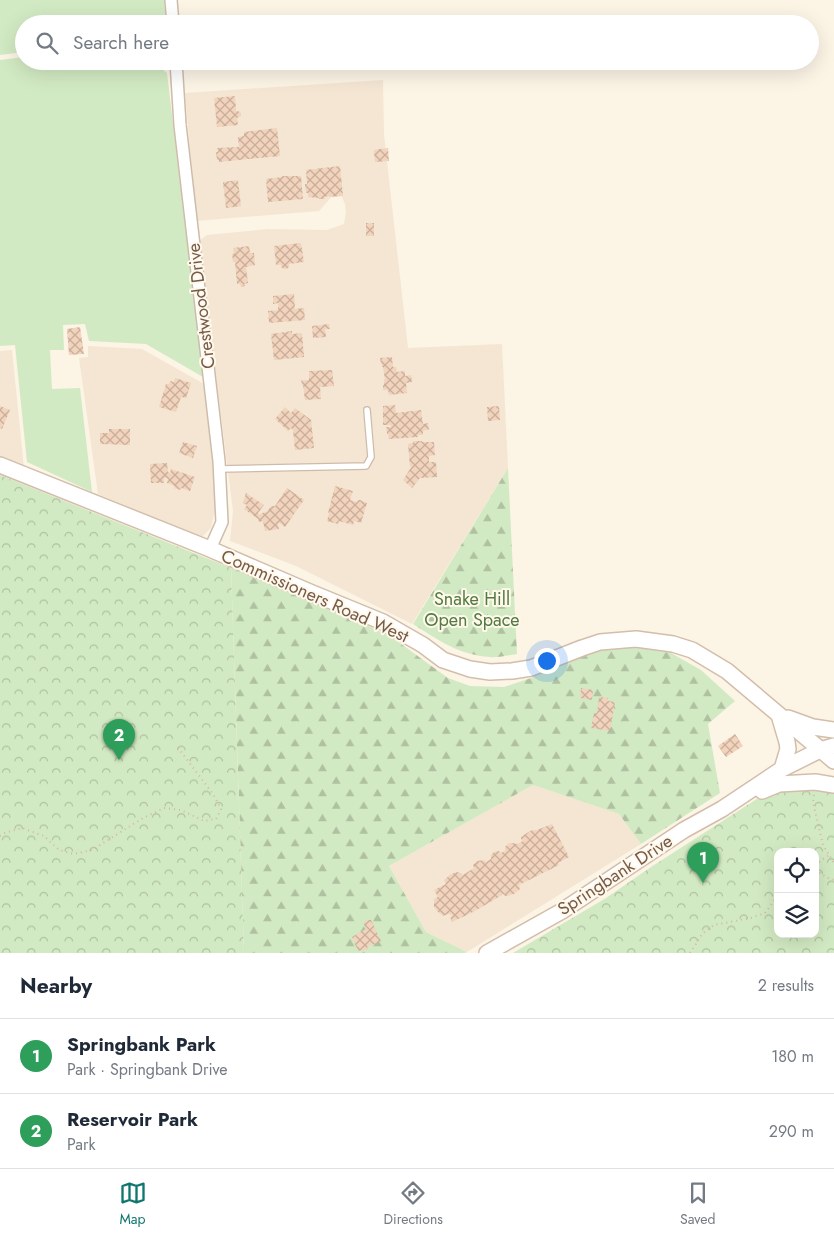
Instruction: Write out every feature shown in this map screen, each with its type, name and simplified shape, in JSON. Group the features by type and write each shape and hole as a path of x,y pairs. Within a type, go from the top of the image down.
{"main road":[{"name":"Commissioners Road West","path":"0,465 210,549 312,594 383,622 423,645 443,660 470,669 490,672 531,668 600,642 636,639 673,644 692,650 727,671 779,715 827,748 834,761"},
{"path":"779,715 813,727 834,730"},
{"path":"779,715 788,742 788,749 782,769"},
{"name":"Springbank Drive","path":"486,953 562,911 684,830 722,809 782,769 827,748"},
{"path":"722,809 779,784 814,782 834,785"}],"street":[{"path":"171,0 172,15"},
{"name":"Crestwood Drive","path":"177,70 180,125 220,469 222,522 210,549"}],"lane":[{"path":"220,469 366,466 370,457 367,410"}],"path":[{"path":"0,836 22,828 44,836 59,850 74,854 92,850 143,818 164,808 181,810 204,821 216,819 222,809 176,744"},
{"path":"814,782 813,802 824,845 834,863"},
{"path":"819,862 830,855"},
{"path":"819,872 834,880"},
{"path":"690,953 703,933 714,925 751,918 764,913 774,900"}],"shaded area":[{"path":"383,80 384,135 408,348 502,344 508,468 412,624 296,566 230,541 233,511 199,241 207,235 268,229 327,230 344,224 346,212 341,195 333,195 319,211 196,221 185,93"},
{"path":"88,346 142,349 204,384 214,478 215,510 211,528 202,537 98,494 79,358 88,357"},
{"path":"12,350 24,468 0,458 0,351"},
{"path":"533,785 619,814 641,844 467,952 426,932 389,866"}],"green space":[{"path":"0,0 164,0 165,15 15,15 15,53 0,55"},
{"path":"15,58 15,70 163,70 167,73 203,377 146,344 89,341 85,324 63,325 64,350 50,350 52,389 80,388 92,492 27,462 15,345 0,346 0,60"},
{"name":"Snake Hill Open Space","path":"508,468 517,654 497,657 479,656 449,646 413,624"},
{"path":"0,475 231,568 244,953 0,953"},
{"path":"231,568 367,625 393,638 448,678 470,686 504,687 531,678 588,649 630,646 671,653 701,670 735,701 708,724 720,793 641,844 619,814 533,785 389,866 426,932 467,952 465,953 244,953"},
{"path":"815,786 834,794 834,953 513,953 606,898 763,795"}],"building":[{"path":"235,96 236,111 241,113 241,116 237,118 238,125 217,127 214,98"},
{"path":"277,128 280,156 219,162 217,160 217,148 239,147 238,137 244,136 244,132"},
{"path":"388,148 389,161 375,162 374,150"},
{"path":"340,166 343,196 329,196 324,197 325,199 308,197 305,184 307,184 306,170"},
{"path":"282,176 301,176 303,199 268,202 266,179"},
{"path":"238,180 241,206 226,208 223,182"},
{"path":"366,223 374,223 374,236 366,236"},
{"path":"301,243 304,262 289,264 287,269 281,267 281,265 276,265 274,246"},
{"path":"249,246 250,253 254,253 255,265 246,267 248,283 241,287 240,284 237,284 235,262 233,262 232,254 234,254 233,248"},
{"path":"294,294 295,309 304,308 305,320 269,323 268,311 278,310 278,303 273,304 273,296"},
{"path":"329,324 330,329 325,329 326,337 313,338 312,326"},
{"path":"80,327 84,354 69,355 67,329"},
{"path":"292,331 292,334 302,333 304,357 274,360 271,334"},
{"path":"392,357 393,367 396,367 397,372 405,371 405,376 411,375 412,382 406,383 407,393 389,395 388,390 383,390 385,379 380,358"},
{"path":"332,370 334,386 320,387 321,399 305,400 301,380 309,380 309,371"},
{"path":"175,378 191,383 186,398 181,397 176,412 159,407 166,384 169,384 170,381 174,382"},
{"path":"395,405 396,413 421,410 423,424 428,423 429,430 424,430 423,435 418,435 418,437 389,439 386,427 391,427 391,425 383,425 383,406"},
{"path":"0,406 10,410 2,429 0,428"},
{"path":"499,406 500,420 488,421 487,407"},
{"path":"285,407 291,413 295,408 311,420 314,448 295,450 293,430 291,428 288,431 275,419"},
{"path":"109,429 130,429 130,445 100,444 100,433 109,433"},
{"path":"413,441 434,442 435,455 429,456 429,462 436,462 437,477 420,478 412,488 403,480 412,466 410,467 408,444 413,443"},
{"path":"183,442 197,446 193,458 179,453"},
{"path":"167,463 168,472 170,473 171,469 195,477 190,491 174,488 175,486 167,483 168,479 166,478 164,478 164,483 151,483 150,464"},
{"path":"335,486 353,491 350,500 357,502 360,500 367,503 361,523 354,521 353,525 339,521 338,524 327,521"},
{"path":"287,488 304,500 285,527 278,523 279,529 265,531 263,521 259,522 258,519 244,509 247,505 243,503 246,493 264,505 258,513 260,515 267,512 271,506 275,506"},
{"path":"581,688 593,690 592,700 580,698"},
{"path":"599,697 608,698 608,701 615,702 610,731 591,728 594,713 597,713"},
{"path":"735,734 743,746 726,757 718,746"},
{"path":"552,824 569,857 558,863 559,865 519,885 520,889 514,894 505,896 504,894 452,922 450,917 453,915 443,916 434,907 434,899 438,897 434,890 446,884 444,880 449,875 457,872 463,875 474,868 473,865 477,861 484,860 486,862 491,859 491,855 494,852 499,851 501,853 505,851 505,847 509,843 517,844 523,841 521,837 532,830"},
{"path":"371,920 381,941 367,947 368,949 358,951 352,937 366,929 364,924"}],"place":[{"name":"Reservoir Park","path":"119,760"},
{"name":"Springbank Park","path":"703,883"}]}
